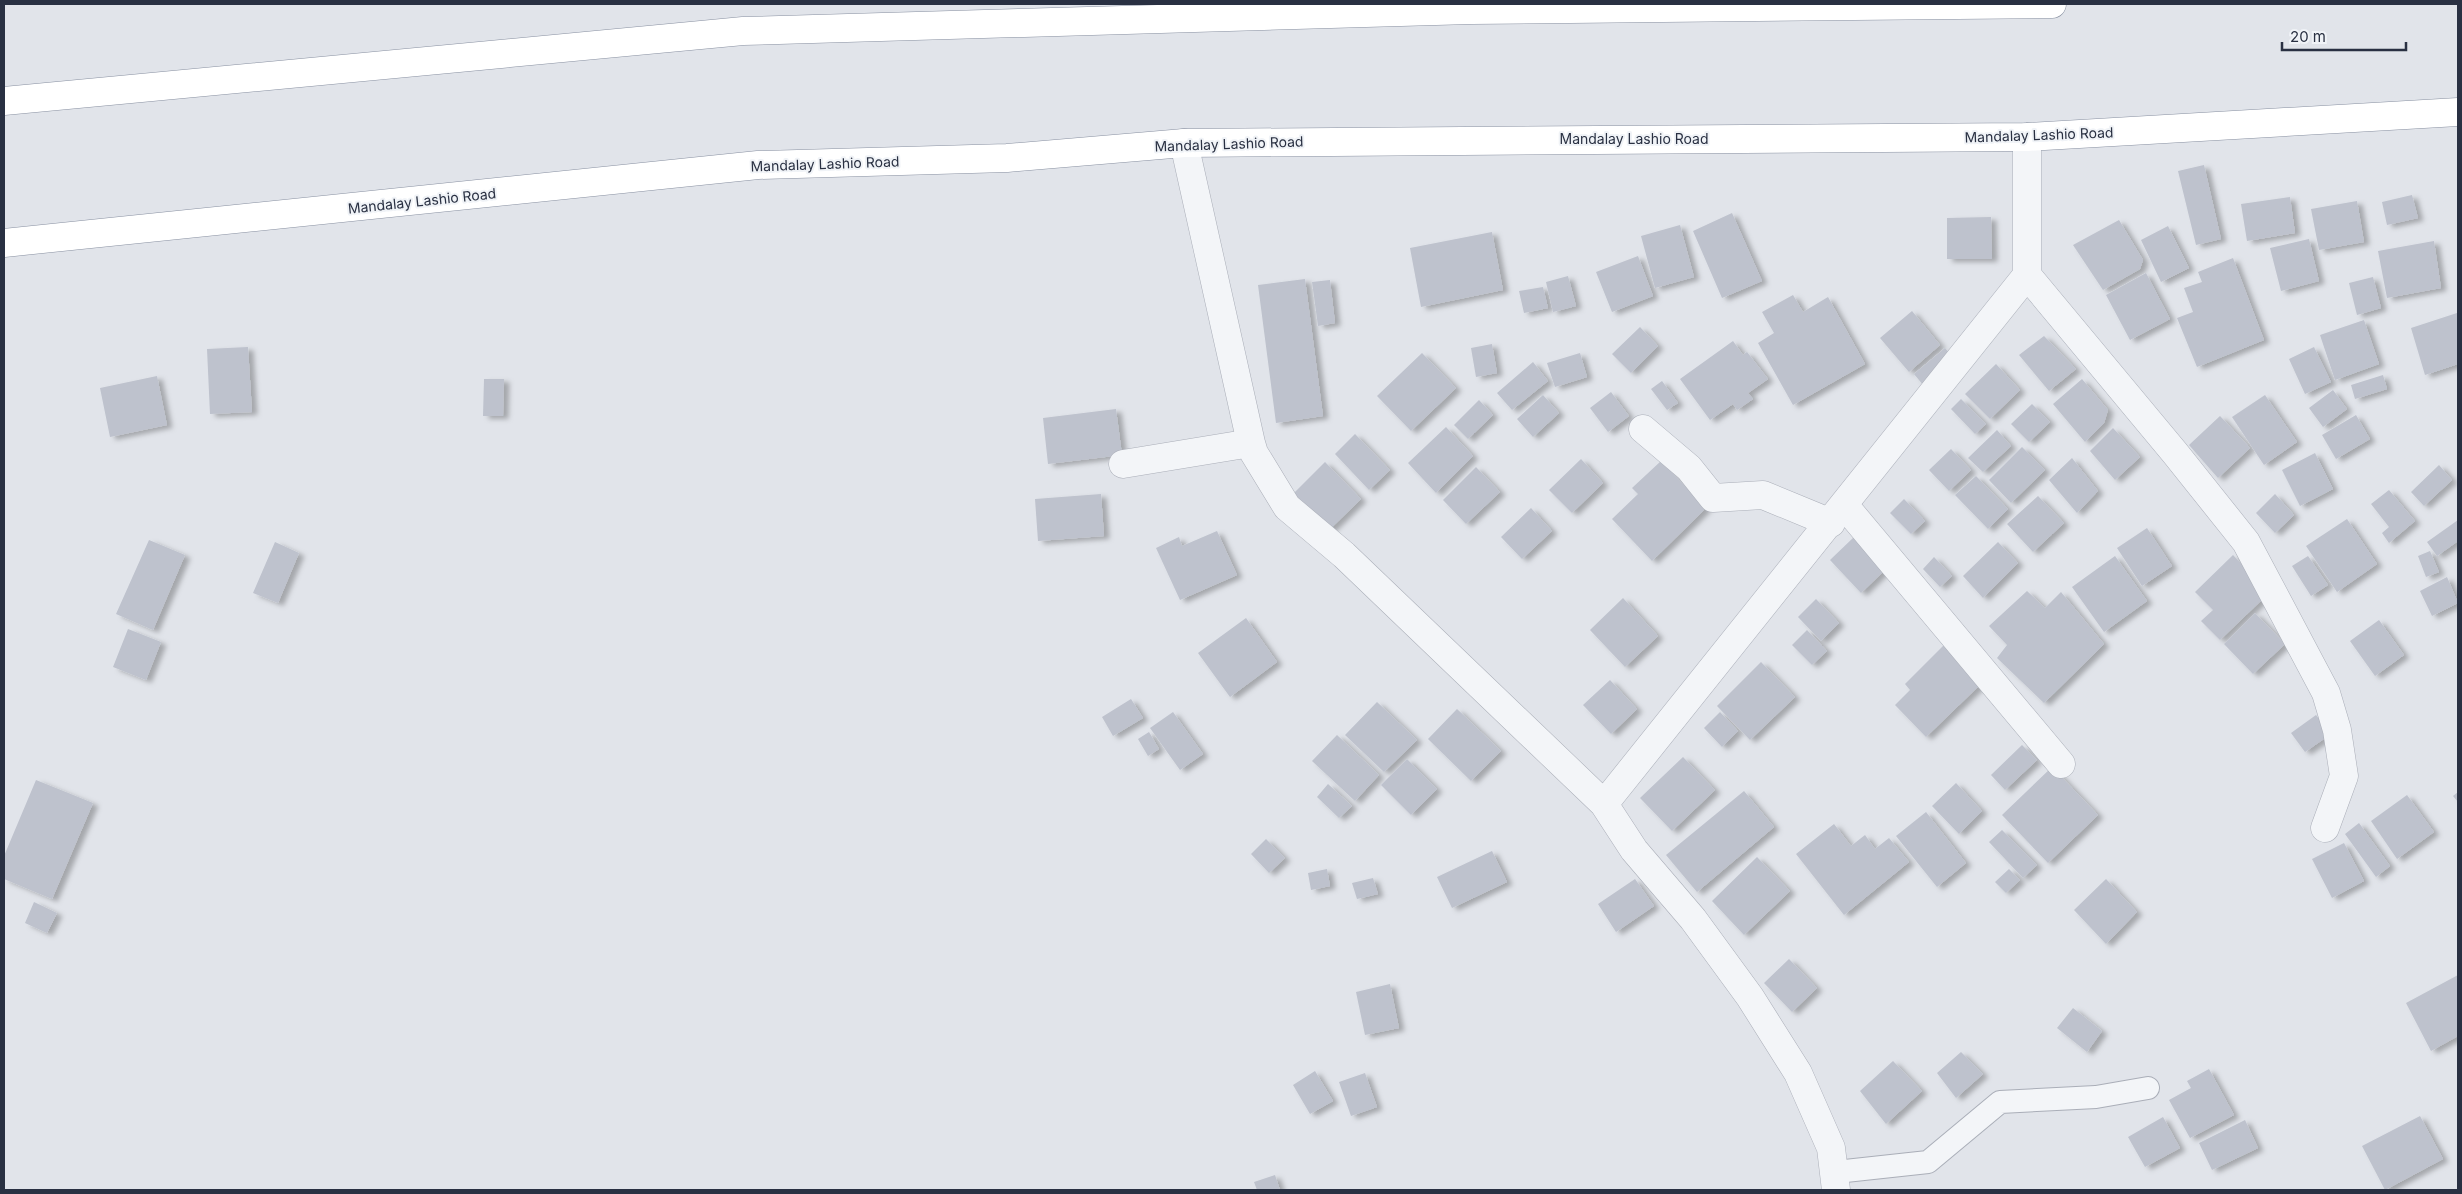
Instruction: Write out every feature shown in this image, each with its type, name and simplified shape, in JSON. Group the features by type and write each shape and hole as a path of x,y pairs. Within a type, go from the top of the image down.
{"highway":[{"path":"4,101 743,31 1344,9 1471,10 2052,4"},
{"name":"Mandalay Lashio Road","path":"4,242 758,165 1007,158 1184,142 2027,137 2458,112"}],"street":[{"path":"1604,804 1838,514 2027,275 2027,137"},
{"path":"1184,142 1251,443 1254,453 1287,507 1344,555 1604,804 1634,850 1693,920 1750,997 1798,1073 1831,1148 1836,1181"},
{"path":"2027,275 2176,453 2246,542 2326,693 2337,730 2344,776 2325,828"},
{"path":"1643,429 1689,468 1713,498 1763,495 1838,514 2061,764"},
{"path":"1123,464 1251,443"}],"lane":[{"path":"1836,1181 1928,1162 2000,1102 2096,1097 2148,1088"}],"building":[{"path":"2204,165 2221,239 2196,245 2178,171"},
{"path":"2412,195 2418,218 2387,225 2382,202"},
{"path":"2290,197 2295,233 2247,241 2241,204"},
{"path":"2357,201 2364,242 2319,250 2311,209"},
{"path":"1732,213 1762,281 1722,298 1693,231"},
{"path":"1991,217 1992,259 1947,259 1947,218"},
{"path":"2119,220 2143,260 2140,269 2103,290 2073,245"},
{"path":"1680,225 1694,277 1655,288 1641,236"},
{"path":"2168,226 2189,268 2161,282 2141,240"},
{"path":"1492,232 1503,290 1421,307 1410,248"},
{"path":"2309,239 2319,281 2281,291 2270,248"},
{"path":"2434,241 2441,288 2387,298 2378,251"},
{"path":"1638,256 1653,296 1612,312 1596,272"},
{"path":"2233,258 2264,340 2197,367 2177,318 2193,312 2184,288 2202,282 2198,272"},
{"path":"2146,273 2170,319 2130,340 2106,295"},
{"path":"1568,276 1576,306 1553,312 1546,282"},
{"path":"2373,277 2381,308 2357,315 2349,283"},
{"path":"1305,279 1323,416 1276,423 1258,285"},
{"path":"1330,280 1335,323 1318,326 1312,282"},
{"path":"1543,287 1548,308 1524,313 1519,291"},
{"path":"1793,295 1803,312 1828,297 1865,364 1793,405 1758,343 1774,333 1762,312"},
{"path":"1912,311 1940,345 1909,372 1880,338"},
{"path":"2457,313 2458,364 2425,375 2411,328"},
{"path":"2364,320 2379,364 2335,380 2320,335"},
{"path":"1640,327 1658,346 1631,373 1612,354"},
{"path":"2044,336 2076,369 2049,391 2019,355"},
{"path":"1733,341 1743,355 1747,352 1768,379 1748,393 1753,399 1737,410 1733,404 1710,420 1680,379"},
{"path":"1492,344 1497,373 1476,377 1471,348"},
{"path":"248,347 252,412 210,414 207,349"},
{"path":"2314,347 2331,382 2305,394 2289,359"},
{"path":"1945,348 1955,360 1924,386 1914,374"},
{"path":"1422,353 1456,388 1411,431 1377,396"},
{"path":"1580,353 1587,377 1555,387 1547,363"},
{"path":"1533,362 1548,381 1512,410 1497,393"},
{"path":"1996,364 2020,390 1990,419 1965,394"},
{"path":"2383,375 2387,389 2355,399 2351,385"},
{"path":"157,376 167,425 110,437 100,388"},
{"path":"484,379 504,379 503,416 483,416"},
{"path":"2082,379 2108,410 2104,423 2085,442 2053,404"},
{"path":"1662,381 1678,403 1667,410 1651,389"},
{"path":"2333,390 2347,409 2323,427 2309,408"},
{"path":"1611,392 1629,416 1608,432 1590,408"},
{"path":"1543,395 1559,413 1533,437 1517,419"},
{"path":"2265,395 2297,442 2264,465 2232,417"},
{"path":"1961,399 1986,424 1975,434 1951,409"},
{"path":"1479,400 1493,415 1468,439 1454,425"},
{"path":"2032,404 2050,422 2029,442 2011,424"},
{"path":"1116,409 1122,455 1048,464 1043,418"},
{"path":"2356,415 2370,439 2336,459 2322,435"},
{"path":"2220,416 2250,448 2218,478 2189,445"},
{"path":"1446,427 1473,456 1436,493 1408,463"},
{"path":"2113,428 2140,457 2115,480 2090,451"},
{"path":"1997,430 2011,446 1983,472 1968,458"},
{"path":"1355,434 1390,470 1369,490 1335,454"},
{"path":"2022,447 2045,470 2011,503 1989,480"},
{"path":"1951,449 1971,470 1949,491 1929,470"},
{"path":"2315,453 2333,489 2300,506 2282,470"},
{"path":"2072,458 2098,491 2077,513 2049,480"},
{"path":"1581,459 1603,483 1572,513 1549,490"},
{"path":"1661,461 1706,508 1652,561 1612,519 1638,494 1632,488"},
{"path":"1325,462 1361,499 1328,531 1293,494"},
{"path":"2439,465 2452,480 2424,506 2411,492"},
{"path":"1476,467 1500,492 1466,524 1443,500"},
{"path":"1976,476 2008,509 1988,529 1955,495"},
{"path":"2389,490 2415,521 2389,543 2382,533 2389,527 2371,504"},
{"path":"1101,494 1104,536 1038,541 1035,499"},
{"path":"2275,494 2294,515 2275,533 2256,513"},
{"path":"2038,496 2064,523 2033,552 2007,524"},
{"path":"1904,499 1925,521 1911,534 1890,513"},
{"path":"1531,508 1552,531 1522,559 1501,537"},
{"path":"2347,519 2377,564 2337,592 2306,546"},
{"path":"2458,520 2458,541 2437,556 2427,542"},
{"path":"2147,528 2172,566 2142,586 2117,548"},
{"path":"1217,531 1237,575 1180,600 1156,548 1179,537 1182,546"},
{"path":"1854,537 1886,569 1861,593 1830,560"},
{"path":"149,540 185,555 153,630 116,614"},
{"path":"275,542 299,553 278,603 253,593"},
{"path":"1998,542 2018,563 1983,598 1963,576"},
{"path":"2430,551 2439,572 2426,577 2418,556"},
{"path":"2233,555 2269,593 2220,640 2201,621 2213,610 2195,592"},
{"path":"2115,556 2147,601 2104,632 2072,587"},
{"path":"2308,556 2328,585 2311,596 2292,566"},
{"path":"1934,557 1952,576 1940,587 1923,569"},
{"path":"2447,577 2458,603 2432,616 2420,591"},
{"path":"2027,591 2045,608 2061,592 2104,644 2044,703 1997,658 2007,645 1989,626"},
{"path":"1623,598 1658,636 1625,667 1590,630"},
{"path":"1816,599 1839,623 1821,641 1798,617"},
{"path":"2255,613 2285,644 2253,674 2224,644"},
{"path":"1246,618 1277,662 1230,697 1198,653"},
{"path":"2379,620 2404,655 2375,676 2350,641"},
{"path":"128,629 161,642 146,680 113,667"},
{"path":"1807,630 1827,651 1812,665 1792,645"},
{"path":"1947,642 1985,680 1926,737 1895,705 1910,690 1905,684"},
{"path":"1761,662 1795,697 1750,740 1717,706"},
{"path":"1610,680 1637,709 1611,734 1583,705"},
{"path":"1131,699 1143,718 1113,736 1102,717"},
{"path":"1377,702 1417,740 1384,772 1345,735"},
{"path":"1457,709 1501,751 1471,781 1428,739"},
{"path":"1173,712 1203,754 1180,770 1150,728"},
{"path":"1720,712 1738,731 1722,747 1704,728"},
{"path":"2316,715 2331,734 2305,752 2291,733"},
{"path":"1149,732 1159,749 1148,756 1138,739"},
{"path":"1337,735 1379,775 1355,801 1312,761"},
{"path":"2022,745 2037,760 2005,790 1991,775"},
{"path":"1683,757 1715,790 1672,831 1640,798"},
{"path":"1407,759 1437,789 1411,815 1381,785"},
{"path":"2052,767 2098,815 2048,863 2002,815"},
{"path":"36,780 93,803 52,899 4,879 4,856"},
{"path":"1956,783 1982,811 1959,834 1932,806"},
{"path":"1328,784 1352,806 1339,818 1317,797"},
{"path":"1744,791 1774,827 1697,892 1666,855"},
{"path":"2458,792 2458,802 2453,796"},
{"path":"2407,795 2434,832 2397,859 2371,821"},
{"path":"1926,812 1966,863 1937,887 1896,836"},
{"path":"2359,823 2390,866 2376,877 2345,834"},
{"path":"1834,824 1851,846 1865,835 1875,849 1889,838 1909,862 1844,915 1796,854"},
{"path":"2002,830 2037,865 2023,878 1989,842"},
{"path":"1266,839 1285,858 1269,873 1251,854"},
{"path":"2344,843 2364,881 2332,898 2312,859"},
{"path":"1492,851 1507,882 1452,908 1437,877"},
{"path":"1757,857 1790,891 1744,935 1712,901"},
{"path":"1327,869 1330,886 1311,890 1308,873"},
{"path":"2009,869 2020,880 2006,893 1995,882"},
{"path":"1373,878 1378,894 1357,899 1352,883"},
{"path":"1635,879 1654,906 1616,932 1598,904"},
{"path":"2106,879 2137,912 2106,944 2074,910"},
{"path":"34,902 57,913 47,933 25,923"},
{"path":"1789,959 1817,988 1792,1012 1764,983"},
{"path":"2458,975 2458,1036 2431,1051 2406,1003"},
{"path":"1390,984 1399,1028 1365,1035 1356,992"},
{"path":"2073,1008 2102,1031 2087,1052 2057,1028"},
{"path":"1961,1052 1983,1074 1956,1098 1937,1073"},
{"path":"1893,1061 1922,1091 1886,1124 1860,1091"},
{"path":"2209,1069 2234,1115 2190,1138 2169,1100 2191,1088 2187,1081"},
{"path":"1315,1071 1333,1101 1310,1114 1293,1085"},
{"path":"1365,1073 1377,1107 1351,1116 1339,1082"},
{"path":"2420,1116 2443,1159 2385,1190 2362,1146"},
{"path":"2163,1117 2180,1148 2145,1167 2128,1137"},
{"path":"2245,1120 2258,1148 2212,1170 2199,1143"},
{"path":"1275,1175 1280,1190 1257,1190 1254,1182"}]}
